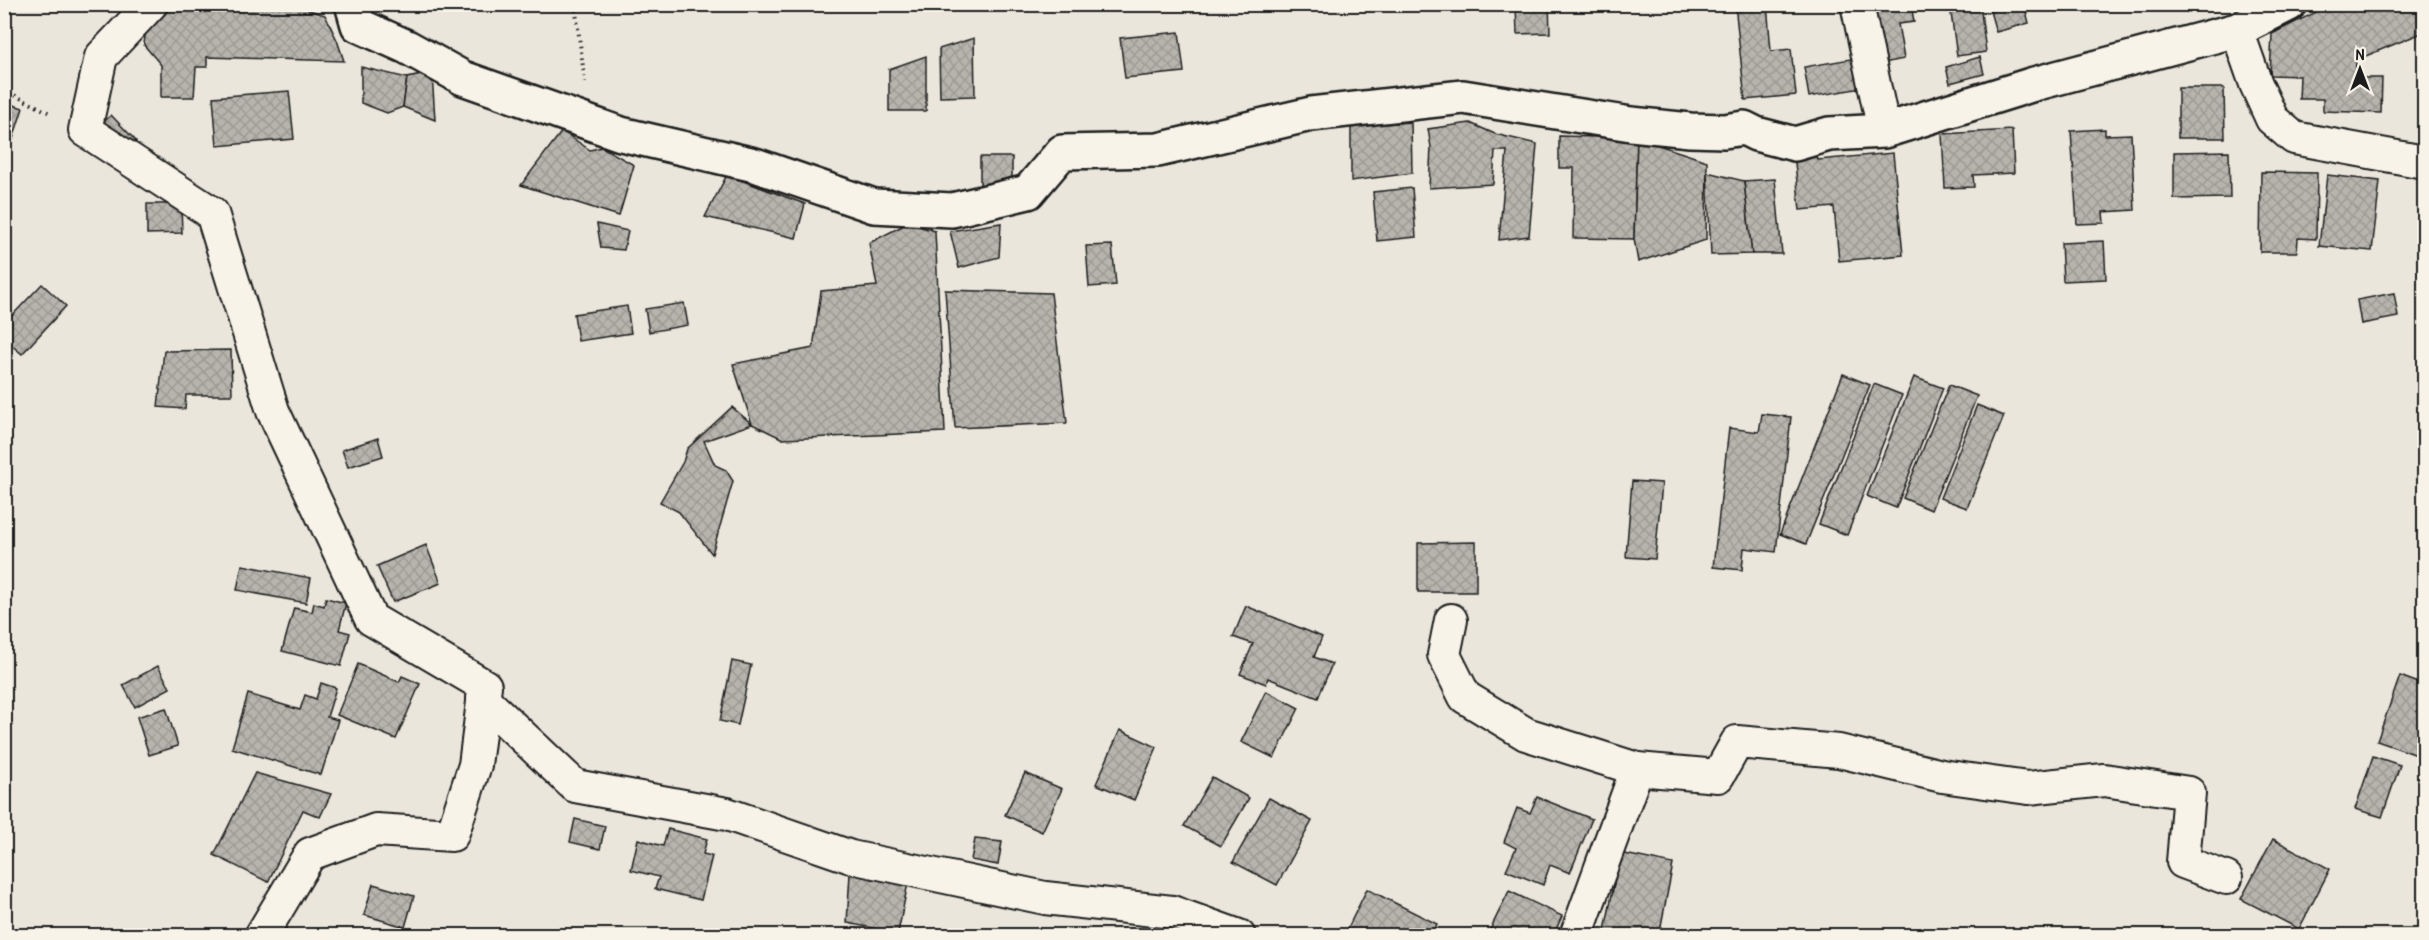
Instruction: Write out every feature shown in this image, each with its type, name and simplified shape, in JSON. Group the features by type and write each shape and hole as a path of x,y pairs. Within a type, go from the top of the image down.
{"main road":[{"path":"352,4 358,25 407,47 463,78 621,134 755,165 874,206 952,210 1028,192 1062,152 1158,150 1311,114 1463,97 1631,124 1690,130 1724,131 1744,128 1756,134 1795,144 1829,134 1884,131 2034,84 2237,30 2289,4"}],"street":[{"path":"151,4 101,57 85,130 212,213 273,411 370,619 485,686 475,765 452,835 376,830 310,854 261,936"},
{"path":"1857,4 1884,131"},
{"path":"2237,30 2271,119 2294,138 2424,162"},
{"path":"1450,620 1444,655 1465,698 1526,734 1637,769 1718,776 1737,742 1839,751 1942,776 2028,788 2104,780 2189,793 2183,862 2226,878"},
{"path":"483,699 575,786 727,814 851,857 1034,896 1172,912 1239,936"},
{"path":"1576,936 1637,769"}],"path":[{"path":"575,4 590,123"},
{"path":"4,90 85,130"}],"building":[{"path":"177,4 291,4 325,15 344,61 207,57 207,67 196,67 194,97 161,97 161,65 144,45 146,26"},
{"path":"1516,4 1549,4 1550,33 1517,34"},
{"path":"1735,4 1767,4 1771,51 1791,49 1796,95 1745,100"},
{"path":"1873,4 1911,4 1914,22 1898,24 1904,59 1883,63"},
{"path":"1980,4 1986,52 1957,56 1950,6"},
{"path":"1988,4 2024,4 2029,23 1996,32"},
{"path":"2332,4 2424,4 2424,32 2356,60 2355,78 2382,78 2381,113 2323,111 2323,99 2299,99 2300,76 2270,75 2272,34"},
{"path":"1179,32 1184,72 1125,78 1120,38"},
{"path":"974,38 975,96 940,97 939,49"},
{"path":"926,56 926,111 889,111 889,69"},
{"path":"1980,57 1984,74 1950,83 1946,67"},
{"path":"1856,58 1862,88 1809,97 1804,67"},
{"path":"361,67 407,78 403,107 387,113 361,103"},
{"path":"432,73 435,120 403,107 407,78"},
{"path":"2178,88 2224,88 2225,138 2178,138"},
{"path":"289,91 294,139 217,146 213,97"},
{"path":"4,102 23,108 8,154 4,153"},
{"path":"111,115 136,141 124,153 98,127"},
{"path":"1411,122 1412,173 1351,181 1351,126"},
{"path":"1470,123 1495,134 1537,144 1529,236 1499,240 1507,151 1495,151 1493,184 1429,188 1431,147 1428,129"},
{"path":"2105,129 2105,135 2131,134 2135,210 2103,212 2104,223 2077,224 2071,131"},
{"path":"2012,130 2014,173 1973,175 1974,187 1945,188 1942,134"},
{"path":"562,131 590,150 602,147 634,165 619,216 521,185"},
{"path":"1559,136 1637,138 1634,239 1573,238 1574,168 1559,168"},
{"path":"1637,138 1707,161 1706,240 1638,262 1634,239"},
{"path":"2229,151 2230,198 2174,199 2174,152"},
{"path":"1816,152 1818,160 1893,153 1903,255 1839,261 1834,207 1800,210 1794,154"},
{"path":"980,157 1012,157 1012,185 980,185"},
{"path":"1707,172 1744,181 1752,254 1711,255"},
{"path":"2261,172 2317,173 2316,239 2298,238 2297,252 2260,252"},
{"path":"727,175 805,204 796,238 705,217"},
{"path":"2327,175 2380,181 2372,251 2319,246"},
{"path":"2421,175 2424,176 2424,234 2418,234"},
{"path":"1775,179 1782,254 1752,254 1744,181"},
{"path":"1412,188 1416,237 1377,241 1373,192"},
{"path":"147,204 181,204 182,233 147,234"},
{"path":"908,223 935,231 945,432 783,439 752,424 733,364 813,348 821,291 877,286 869,243"},
{"path":"1001,223 999,257 959,268 950,231"},
{"path":"597,224 628,231 624,250 601,248"},
{"path":"2104,241 2106,279 2063,281 2061,243"},
{"path":"1112,245 1116,285 1089,287 1086,246"},
{"path":"42,284 66,306 22,354 4,339 4,324"},
{"path":"945,290 1051,293 1067,423 955,428"},
{"path":"2394,293 2398,317 2361,324 2357,300"},
{"path":"684,303 688,325 649,332 645,309"},
{"path":"627,306 631,333 578,341 574,314"},
{"path":"231,350 232,395 186,395 185,409 158,407 164,351"},
{"path":"1843,374 1870,385 1806,544 1780,534"},
{"path":"1914,377 1943,388 1896,508 1867,496"},
{"path":"1874,384 1902,395 1847,535 1819,524"},
{"path":"1949,385 1977,396 1931,510 1903,498"},
{"path":"1977,405 2004,416 1967,508 1940,498"},
{"path":"732,407 752,424 704,441 715,465 726,470 733,481 712,554 679,512 660,502 683,462 687,449"},
{"path":"1762,414 1791,417 1776,552 1744,548 1742,570 1713,567 1729,428 1759,432"},
{"path":"378,438 383,456 348,467 342,450"},
{"path":"1632,481 1662,483 1655,559 1626,557"},
{"path":"1476,542 1476,592 1418,592 1418,543"},
{"path":"426,545 441,583 393,602 377,566"},
{"path":"242,565 311,578 306,603 237,590"},
{"path":"326,598 346,603 339,630 350,633 341,666 282,651 294,608 312,612 314,603 324,606"},
{"path":"1246,606 1322,637 1314,657 1332,664 1318,698 1268,678 1266,684 1240,674 1253,644 1233,637"},
{"path":"732,661 751,665 738,725 720,721"},
{"path":"358,664 399,682 402,676 420,684 396,739 337,715"},
{"path":"158,666 170,688 135,707 123,685"},
{"path":"2400,676 2424,685 2424,732 2417,755 2377,741"},
{"path":"321,683 336,688 327,717 338,720 321,775 232,748 248,694 300,710 305,695 316,699"},
{"path":"1266,691 1299,708 1274,758 1241,742"},
{"path":"166,708 178,746 149,755 137,717"},
{"path":"1120,730 1157,747 1134,800 1096,784"},
{"path":"2373,756 2400,765 2382,817 2355,809"},
{"path":"255,773 331,794 320,817 303,810 268,882 214,855"},
{"path":"1025,773 1062,789 1042,832 1005,815"},
{"path":"1212,777 1249,798 1221,846 1184,826"},
{"path":"1537,797 1592,819 1570,873 1550,865 1543,885 1506,870 1516,848 1504,842 1517,808 1530,813"},
{"path":"1269,798 1312,821 1277,885 1233,862"},
{"path":"575,819 605,826 600,849 570,842"},
{"path":"668,829 707,839 703,854 712,856 701,900 655,889 659,877 631,870 638,839 663,846"},
{"path":"975,839 1002,842 998,865 971,860"},
{"path":"2273,839 2330,869 2299,929 2241,899"},
{"path":"1620,853 1673,864 1659,936 1604,936"},
{"path":"851,857 908,883 898,933 847,923"},
{"path":"373,884 414,896 405,927 364,915"},
{"path":"1367,889 1437,924 1431,936 1344,936"},
{"path":"1509,891 1562,916 1553,936 1487,936"}]}
